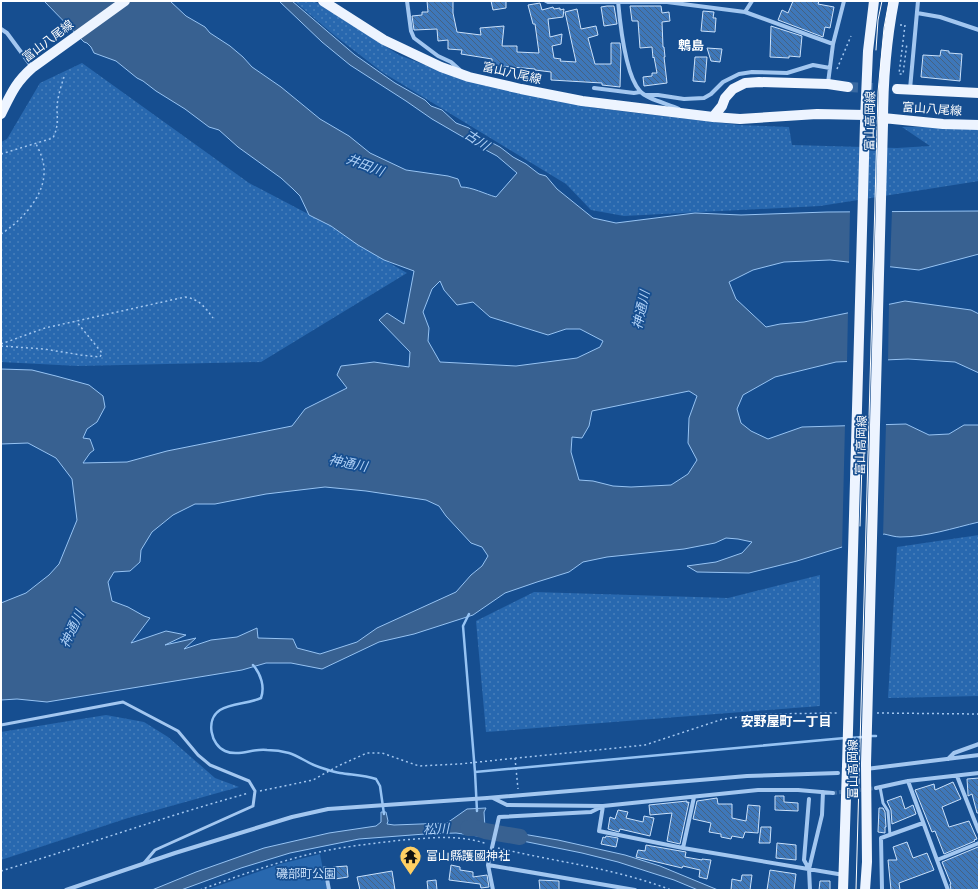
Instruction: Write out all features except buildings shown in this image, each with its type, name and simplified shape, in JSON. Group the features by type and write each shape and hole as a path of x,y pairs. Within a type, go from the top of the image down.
{"main road":[{"name":"富山八尾線","path":"1,114 15,86 21,78 32,68 125,1"},
{"name":"富山八尾線","path":"323,1 384,40 441,67 469,77 521,89 582,101 713,117 740,119 817,114 865,119"},
{"name":"富山高岡線","path":"843,890 865,119 868,51 874,1"},
{"name":"富山高岡線","path":"865,890 867,862 866,767 884,77 889,25 894,1"},
{"path":"713,117 722,106 724,98 733,89 745,83 828,84 848,86"},
{"name":"富山八尾線","path":"897,88 979,93"},
{"name":"富山八尾線","path":"883,121 979,125"}],"street":[{"path":"408,1 411,31 414,38 438,56 451,62 469,77"},
{"path":"546,1 667,2 745,12 833,44"},
{"path":"618,1 627,58 632,77 640,92 691,115"},
{"path":"745,12 752,1"},
{"path":"828,84 833,44 844,1"},
{"path":"910,89 918,1"},
{"path":"917,13 940,17 979,30"},
{"path":"1,29 7,33 32,68"},
{"path":"646,95 658,94 684,99 704,98 711,94 723,82 739,74 752,72 787,73 813,65 830,68"},
{"path":"594,88 634,93 640,92"},
{"path":"948,759 954,753 979,744"},
{"path":"866,767 979,755"},
{"path":"66,890 251,829 292,817 328,809 492,798 747,776 838,773"},
{"path":"878,787 908,781 979,773"},
{"path":"957,776 979,832"},
{"path":"908,781 948,890"},
{"path":"492,798 507,804 603,806 758,790 798,790 833,793"},
{"path":"810,890 810,869 822,815 823,792"},
{"path":"683,848 694,797"},
{"path":"809,800 804,860 810,869"},
{"path":"603,806 599,831 683,848 844,875"},
{"path":"493,890 488,865 498,817 591,812 603,806"},
{"path":"882,890 881,838 923,823"},
{"path":"937,860 979,843"},
{"path":"488,865 635,890"},
{"path":"326,868 329,890"}],"lane":[{"path":"1,725 123,702 178,731 198,755 210,765 249,781 255,791 253,806 155,850 142,864"},
{"path":"878,787 883,803 888,811 890,835"}],"path":[{"path":"898,24 904,25 899,74 903,74 907,43"},
{"path":"837,70 851,36"},
{"path":"1,154 53,138 58,128 57,104 64,77"},
{"path":"1,234 18,221 28,210 38,194 44,172 41,154 36,144"},
{"path":"1,345 45,328 185,297 194,298 201,303 213,318"},
{"path":"1,345 44,349 100,357 102,353 76,321"},
{"path":"1,871 55,855 146,824 255,791 270,790 312,780 367,753 382,753 419,766 459,764 645,745 723,719 762,714 841,713"},
{"path":"873,713 979,714"},
{"path":"515,758 518,795"},
{"path":"200,890 296,857 346,847 425,838 457,838 479,841 526,855 609,870 646,880 671,890"}],"green space":[{"path":"294,1 314,1 399,55 467,81 595,108 739,125 789,127 792,145 897,148 930,146 902,127 979,127 979,181 820,206 624,216 591,210 566,184 382,72 334,35"},
{"path":"82,63 249,183 331,226 358,245 407,273 261,362 78,366 1,362 1,142 7,139 40,83"},
{"path":"979,535 979,696 888,698 897,547"},
{"path":"820,575 820,706 486,732 476,621 534,592 728,598"},
{"path":"106,715 144,722 168,737 215,778 239,787 128,818 1,860 1,732"},
{"name":"磯部町公園","path":"320,854 327,890 206,890 280,864"}],"water":[{"path":"44,1 170,1 186,16 205,27 210,33 230,46 252,67 281,87 320,119 349,136 370,153 406,170 448,176 458,179 461,187 474,189 496,197 517,173 497,156 432,119 350,65 322,42 279,1 292,1 355,55 395,83 425,100 431,106 442,110 456,123 469,128 477,135 500,147 539,174 546,176 557,189 593,218 616,223 695,213 741,215 827,212 979,211 979,254 919,270 830,260 784,262 753,270 729,282 736,299 766,327 804,322 905,301 971,310 979,314 979,373 955,362 908,359 836,362 775,377 743,395 737,409 741,423 751,431 768,439 802,427 906,424 929,435 949,434 964,425 979,425 979,522 920,536 900,537 884,534 797,561 749,573 697,572 687,566 716,562 742,553 752,542 738,539 726,538 715,543 684,549 607,557 583,562 569,572 505,593 473,615 414,634 379,642 322,669 291,663 266,663 242,670 47,702 17,699 1,700 1,603 26,593 49,575 59,564 77,520 72,479 56,458 28,443 1,444 1,369 32,370 56,376 89,385 103,396 105,407 97,422 87,429 83,438 90,439 94,450 83,463 127,462 167,451 292,426 305,409 347,388 337,375 341,366 374,362 409,367 410,352 379,320 387,313 404,324 414,271 384,260 358,245 331,226 309,215 300,196 293,189 281,178 238,147 219,130 209,127 185,109 137,78 116,61 94,53 91,47 84,42","holes":["440,281 444,290 457,305 473,302 490,317 548,335 566,329 580,329 603,341 600,347 577,358 516,366 440,362 428,341 429,328 423,312 432,289","689,391 697,396 689,418 688,443 697,460 688,474 671,485 631,487 613,486 593,481 579,480 571,452 572,437 582,438 589,426 592,411","325,487 366,491 426,500 439,506 446,516 471,543 482,547 488,556 482,566 471,575 456,592 377,628 357,642 320,654 297,648 293,639 258,638 257,628 237,637 211,640 184,649 196,638 165,645 186,635 166,631 131,643 150,618 112,601 108,582 114,572 130,571 140,562 141,550 152,532 173,515 195,504 215,504 266,494"]},
{"name":"松川","path":"486,808 484,812 485,828 489,829 488,835 485,837 456,833 359,839 290,853 241,868 181,890 152,890 196,872 264,848 329,833 376,826 381,822 381,812 386,812 388,821 387,824 447,823 467,809"},
{"path":"505,831 558,840 625,855 660,866 718,890 698,890 674,880 618,862 498,836 498,832 504,833"}],"pier":[{"path":"850,210 892,210 890,268 849,264"},
{"path":"889,302 888,362 847,363 848,311"},
{"path":"886,423 883,537 842,550 845,424"}],"waterway":[{"path":"469,614 463,626 477,811"},
{"path":"253,665 262,681 263,689 261,698 225,708 215,714 211,726 213,738 220,748 230,753 256,750 275,750 293,754 315,766 332,771 376,779 380,786 384,814"},
{"path":"868,736 876,736"},
{"path":"850,738 863,737"},
{"path":"475,772 845,738"},
{"name":"松川","path":"468,828 476,828 520,837"}],"tunnel":[{"path":"848,87 897,89"},
{"path":"833,793 876,788"}],"tram line":[{"path":"876,50 878,20 882,1"},
{"path":"856,890 878,92 884,28 889,1"},
{"path":"860,526 862,464"}],"place":[{"name":"富山縣護國神社","path":"410,876"}],"district":[{"name":"鵯島","path":"691,45"},
{"name":"安野屋町一丁目","path":"786,721"}],"water label":[{"name":"古川","path":"477,140"},
{"name":"井田川","path":"365,165"},
{"name":"神通川","path":"641,310"},
{"name":"神通川","path":"348,463"},
{"name":"神通川","path":"72,629"}]}
